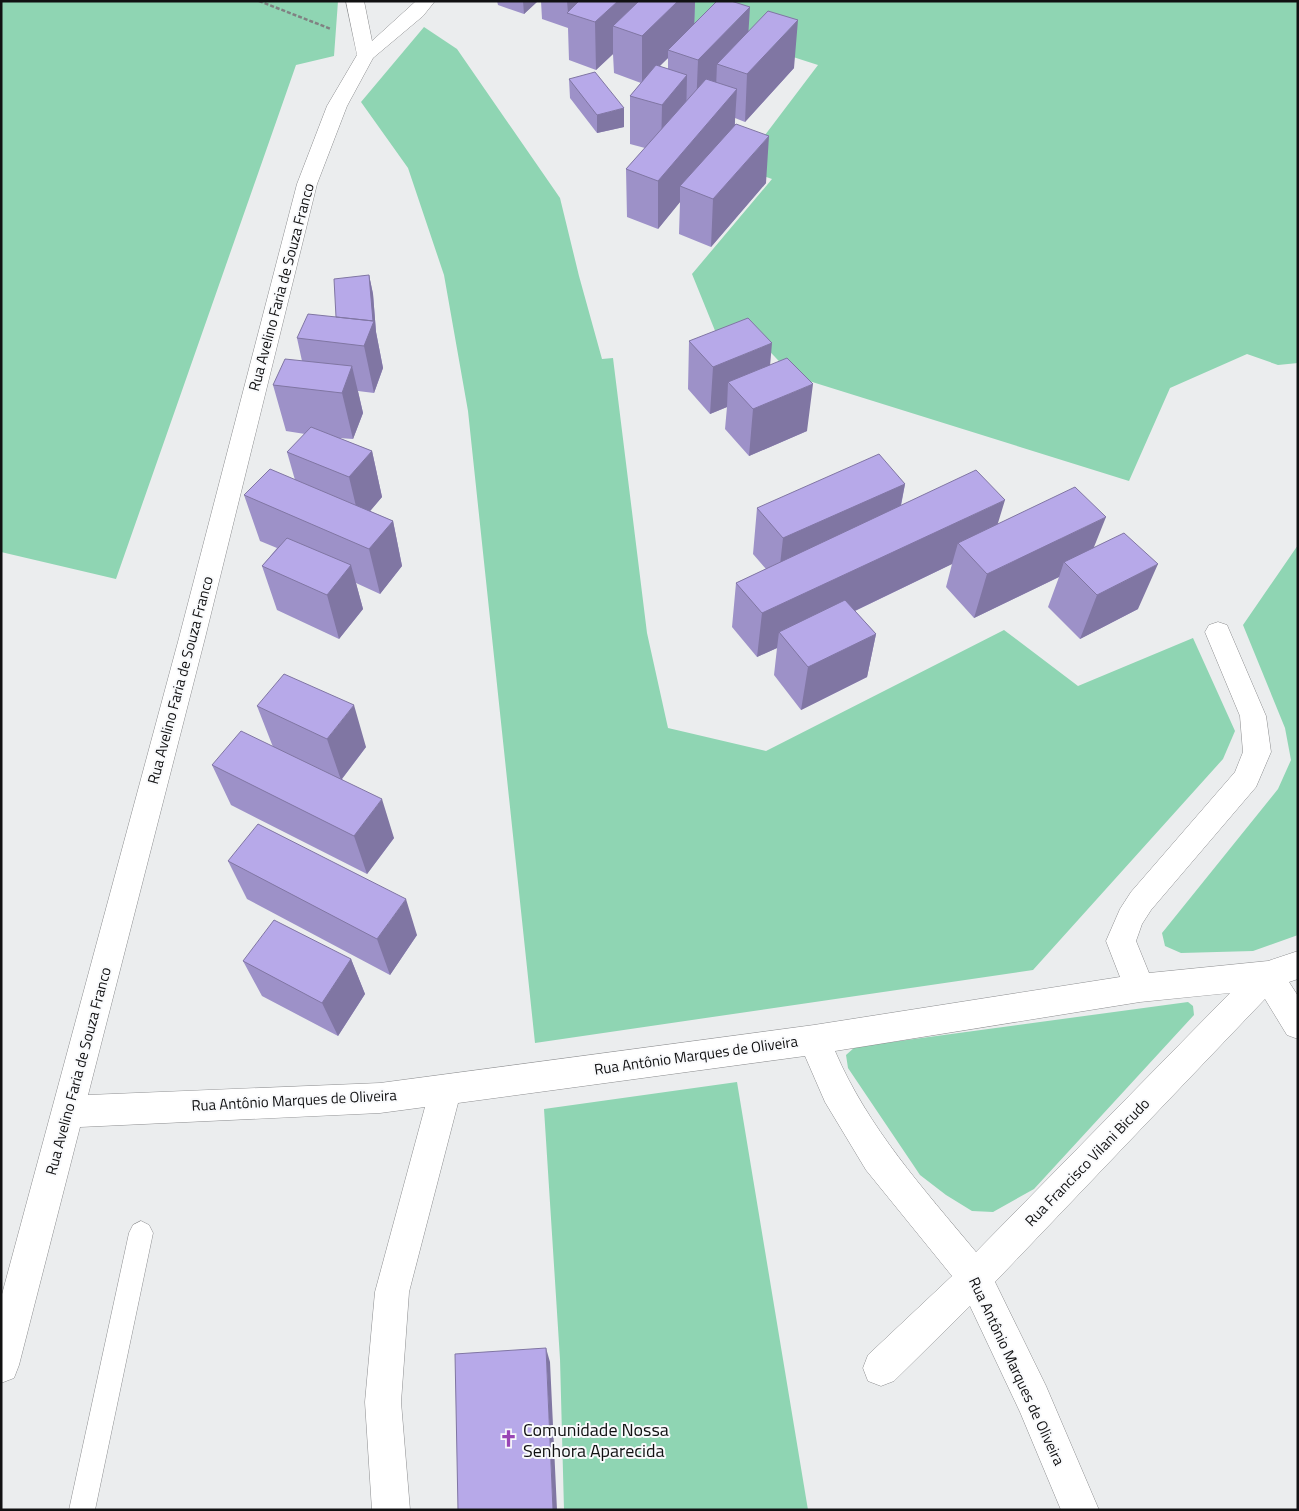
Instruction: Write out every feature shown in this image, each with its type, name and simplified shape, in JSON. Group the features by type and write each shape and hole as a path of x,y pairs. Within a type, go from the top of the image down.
{"street":[{"path":"355,1 364,47"},
{"name":"Rua Avelino Faria de Souza Franco","path":"1,1365 194,628 307,184 336,106 364,47 421,7"},
{"path":"1140,988 1122,941 1130,918 1141,901 1246,779 1257,752 1253,716 1218,632"},
{"path":"814,1040 1140,988 1283,970 1298,1025"},
{"name":"Rua Francisco Vilani Bicudo","path":"881,1368 975,1278 1283,970"},
{"name":"Rua Antônio Marques de Oliveira","path":"67,1112 380,1098 814,1040 836,1091 878,1159 975,1278 1033,1399 1080,1510"},
{"path":"391,1510 383,1402 392,1292 446,1088"}],"lane":[{"path":"82,1510 141,1233"}],"path":[{"path":"259,1 364,47"}],"green space":[{"path":"1,1 338,1 334,56 296,65 116,579 1,552"},
{"path":"620,1 1298,1 1298,363 1278,365 1247,354 1170,388 1129,481 793,376 759,340 720,343 692,274 772,179 740,168 818,65"},
{"path":"424,27 457,49 560,198 602,359 613,358 647,633 668,728 766,751 1004,630 1078,686 1193,638 1235,731 1223,759 1033,970 535,1043 468,411 444,275 408,168 361,102"},
{"path":"1298,545 1298,935 1253,951 1181,953 1165,946 1162,933 1278,789 1291,760 1285,728 1243,625"},
{"path":"1188,1002 1193,1006 1194,1015 1034,1189 993,1212 972,1211 946,1195 920,1175 848,1068 846,1055 855,1047"},
{"path":"737,1082 808,1510 564,1510 560,1359 544,1109"}],"building":[{"path":"579,1 618,1 595,22 567,13"},
{"path":"639,1 678,1 642,36 613,26"},
{"path":"717,1 731,1 750,7 698,60 668,50"},
{"path":"768,11 798,20 747,74 717,64"},
{"path":"656,65 687,75 662,105 630,96"},
{"path":"595,72 624,108 597,115 569,79"},
{"path":"706,79 737,89 658,181 626,169"},
{"path":"736,124 769,136 713,199 680,186"},
{"path":"369,275 373,321 336,317 334,279"},
{"path":"308,314 374,321 364,346 297,338"},
{"path":"748,318 772,343 713,367 689,341"},
{"path":"787,358 813,384 753,409 728,382"},
{"path":"285,359 352,366 342,393 273,385"},
{"path":"311,427 372,451 349,477 287,452"},
{"path":"879,454 905,484 783,538 757,508"},
{"path":"270,469 393,521 369,549 244,495"},
{"path":"976,470 1005,500 762,613 736,583"},
{"path":"1075,487 1106,517 987,574 958,543"},
{"path":"1124,533 1158,564 1097,595 1064,562"},
{"path":"287,538 351,565 327,595 262,566"},
{"path":"845,600 876,634 808,667 779,632"},
{"path":"284,674 354,705 327,739 257,706"},
{"path":"241,731 382,799 354,836 212,765"},
{"path":"258,824 406,899 377,939 228,861"},
{"path":"274,920 351,959 322,1003 243,961"},
{"name":"Comunidade Nossa Senhora Aparecida","path":"546,1348 553,1510 458,1510 455,1354"}],"place":[{"name":"Comunidade Nossa Senhora Aparecida","path":"509,1439"}]}
